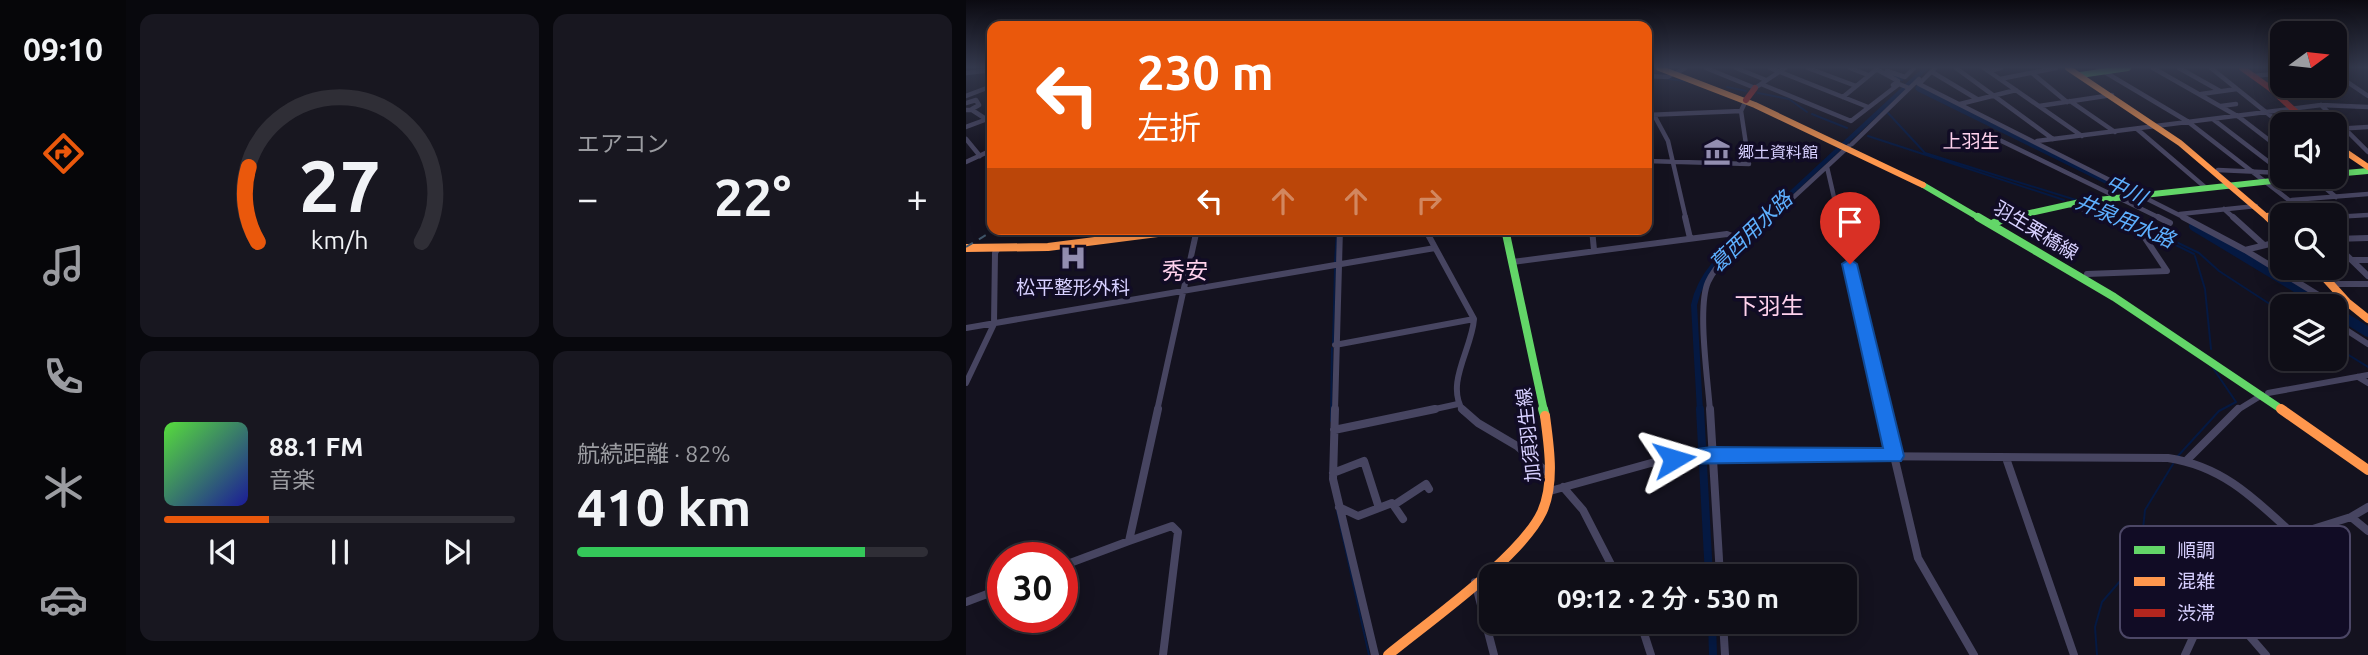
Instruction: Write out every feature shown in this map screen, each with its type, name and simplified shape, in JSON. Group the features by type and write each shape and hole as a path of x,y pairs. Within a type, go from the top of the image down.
{"main road":[{"name":"羽生栗橋線","path":"1747,99 1851,145 2087,274 2368,463"},
{"path":"2118,99 2160,126 2218,170 2270,218"},
{"path":"2282,99 2294,110"},
{"path":"2347,154 2368,169"},
{"path":"2347,171 2368,169"},
{"path":"1995,222 2067,204 2270,181"},
{"name":"羽生栗橋線","path":"1995,222 2265,394 2368,470"},
{"path":"966,248 1063,246 1145,235"},
{"name":"加須羽生線","path":"1388,655 1475,582 1541,514 1550,491 1538,380 1506,235"},
{"path":"2326,280 2339,294"},
{"path":"2347,302 2367,317"}],"street":[{"path":"1652,161 1749,164 1741,111 1747,99"},
{"path":"1796,99 1851,121 1878,99"},
{"path":"1847,99 1868,107"},
{"path":"1719,564 1704,296 1707,284 1716,269 1898,99"},
{"path":"1948,99 2180,214 2245,250 2314,294"},
{"path":"1959,104 1977,99"},
{"path":"1997,99 2053,139"},
{"path":"2028,99 2082,136"},
{"path":"2065,99 2115,132"},
{"path":"2039,106 2086,99"},
{"path":"2149,99 2189,122 2294,203"},
{"path":"2208,99 2239,117 2270,141"},
{"path":"2249,99 2268,113"},
{"path":"966,103 976,100 979,105 969,110"},
{"path":"2221,106 2236,104"},
{"path":"2035,142 2321,105 2368,107"},
{"path":"2321,105 2328,112"},
{"path":"969,110 987,118"},
{"path":"1690,238 1668,141 1654,115 1741,111"},
{"path":"2214,120 2270,163"},
{"path":"966,127 987,121"},
{"path":"2347,127 2368,127"},
{"path":"2137,129 2206,188"},
{"path":"2347,131 2367,150"},
{"path":"1985,133 2170,223"},
{"path":"966,139 980,156"},
{"path":"966,162 987,152"},
{"path":"1827,167 1918,558 1974,655"},
{"path":"2218,170 2270,172"},
{"path":"2326,189 2336,197"},
{"path":"2292,201 2368,194"},
{"path":"2067,204 2106,216 2143,235 2167,271 2087,274"},
{"path":"2180,214 2258,205"},
{"path":"2224,209 2264,245"},
{"path":"2347,216 2368,215"},
{"path":"1512,262 1727,234 1747,242"},
{"path":"1129,541 1196,235"},
{"path":"1340,235 1333,473 1375,655"},
{"path":"1428,235 1474,319 1474,336 1463,359 1456,393 1458,404 1468,415 1513,442 1550,474"},
{"path":"1593,235 1594,250"},
{"path":"2347,240 2368,238"},
{"path":"2245,250 2270,244"},
{"path":"966,383 994,324 995,253 998,248"},
{"path":"966,328 1435,248"},
{"path":"2347,255 2368,276"},
{"path":"2352,260 2368,260"},
{"path":"2330,284 2368,284"},
{"path":"1335,345 1474,319"},
{"path":"2347,331 2368,344"},
{"path":"2187,460 2220,422 2242,404 2265,394 2368,375"},
{"path":"2358,377 2368,383"},
{"path":"1334,430 1458,404"},
{"path":"1550,491 1651,463 1712,454 2187,460 2221,471 2284,526"},
{"path":"2006,457 2074,655"},
{"path":"1333,473 1364,461 1379,508"},
{"path":"1339,507 1358,516 1392,503 1394,505 1426,484 1429,489"},
{"path":"1563,487 1583,510 1611,564"},
{"path":"1394,505 1403,519"},
{"path":"2320,526 2351,517 2368,507"},
{"path":"2351,517 2368,531"},
{"path":"1078,560 1172,526 1178,532 1163,655"},
{"path":"1475,582 1494,655"},
{"path":"966,602 987,594"},
{"path":"1644,634 1651,655"},
{"path":"1724,634 1725,655"},
{"path":"2185,655 2193,638"},
{"path":"2251,638 2266,655"}],"waterway":[{"path":"1787,99 1807,112"},
{"name":"葛西用水路","path":"1763,219 1893,99"},
{"name":"中川","path":"1940,99 2116,185"},
{"name":"井泉用水路","path":"1888,113 1925,153 2076,200"},
{"path":"1812,114 1847,128"},
{"name":"井泉用水路","path":"1868,136 2064,200"},
{"name":"井泉用水路","path":"2088,204 2112,211 2199,253 2219,271 2270,304"},
{"name":"井泉用水路","path":"2088,206 2113,214 2194,254"},
{"name":"葛西用水路","path":"1700,411 1694,305 1698,291 1722,256 1765,217"},
{"name":"中川","path":"2194,226 2307,294"},
{"path":"1335,263 1337,235"},
{"path":"2195,256 2205,289 2211,349"},
{"path":"1333,344 1335,269"},
{"name":"中川","path":"2347,319 2368,332"},
{"path":"1331,421 1332,348"},
{"name":"井泉用水路","path":"2347,354 2368,367"},
{"path":"2177,457 2219,411 2236,402 2213,368"},
{"name":"葛西用水路","path":"1700,409 1708,564"},
{"path":"2143,526 2145,510 2173,464"},
{"path":"1337,511 1369,655"},
{"path":"2097,655 2095,627 2102,602 2120,581"},
{"name":"葛西用水路","path":"1712,634 1713,655"}],"railway":[{"path":"966,247 987,234"}],"traffic: fast":[{"path":"2347,173 2368,171"},
{"path":"1994,223 2008,217 2080,202 2270,181"},
{"path":"1923,185 2114,297 2281,409"},
{"path":"1506,235 1545,416"}],"traffic: slow":[{"path":"1738,99 1923,185"},
{"path":"2116,99 2180,143 2270,220"},
{"path":"2347,153 2368,167"},
{"path":"966,248 1048,247 1142,235"},
{"path":"2327,280 2347,302 2368,319"},
{"path":"2281,409 2368,470"},
{"path":"1388,655 1496,565 1533,527 1542,512 1548,489 1545,416"}],"traffic: jam":[{"path":"2281,99 2296,112"}],"place":[{"name":"郷土資料館","path":"1717,152"},
{"name":"松平整形外科","path":"1073,258"}],"district":[{"name":"上羽生","path":"1971,141"},
{"name":"秀安","path":"1185,271"},
{"name":"下羽生","path":"1769,306"}],"route":[{"path":"1674,459 1712,454 1894,456 1850,264"}]}
